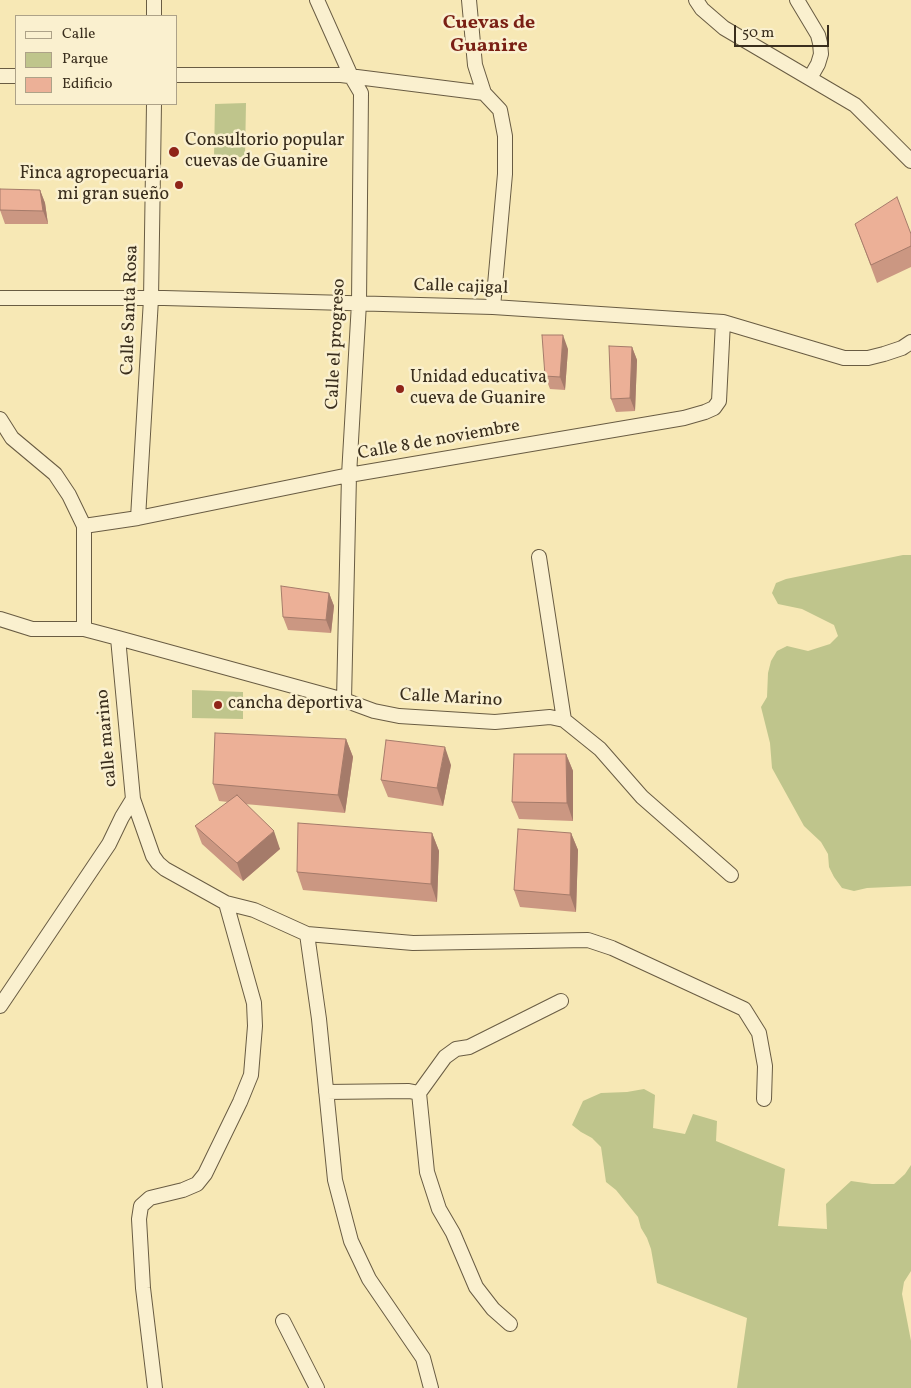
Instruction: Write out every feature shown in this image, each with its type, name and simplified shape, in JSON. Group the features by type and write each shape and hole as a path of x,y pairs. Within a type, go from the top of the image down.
{"street":[{"path":"154,0 154,15"},
{"name":"Calle el progreso","path":"317,0 351,76 361,92 359,303 348,475 344,700"},
{"path":"469,0 475,65 484,93 500,110 505,136 505,174 493,307"},
{"path":"696,0 702,9 724,28 855,105 911,161"},
{"path":"797,0 818,35 820,43 821,54 810,78"},
{"path":"178,75 341,75 484,93"},
{"path":"0,76 15,76"},
{"name":"Calle Santa Rosa","path":"138,518 152,299 154,105"},
{"name":"Calle cajigal","path":"0,298 152,299 493,307 723,322 844,358 868,358 902,348 911,342"},
{"name":"Calle 8 de noviembre","path":"84,526 138,518 348,475 706,412 714,408 719,401 723,322"},
{"path":"0,419 12,438 54,474 69,495 84,526 84,629"},
{"path":"539,557 564,720 600,750 642,797 731,876"},
{"path":"0,620 32,629 84,629 118,638"},
{"name":"Calle Marino","path":"118,638 344,700 374,711 399,716 495,722 550,717 564,720"},
{"name":"calle marino","path":"0,1006 109,844 122,817 133,800 118,638"},
{"path":"133,800 153,856 165,869 226,903 254,910 307,934 413,944 588,940 612,948 744,1009 759,1033 765,1066 764,1099"},
{"path":"155,1388 143,1288 139,1219 141,1206 150,1198 183,1190 197,1184 209,1165 251,1075 255,1026 254,1002 226,903"},
{"path":"307,934 319,1019 335,1180 351,1241 369,1279 423,1358 431,1388"},
{"path":"510,1324 493,1309 476,1288 453,1233 439,1209 427,1172 419,1093 445,1057 456,1049 469,1046 561,1000"},
{"path":"326,1092 409,1091 419,1093"},
{"path":"283,1320 316,1388"}],"green space":[{"path":"246,103 245,157 214,157 215,104"},
{"path":"903,555 911,555 911,886 867,888 854,891 842,888 834,877 829,867 828,854 821,842 804,826 772,768 770,743 761,707 767,697 768,673 771,661 777,651 787,646 808,651 830,644 838,636 834,625 802,609 778,604 772,593 776,583 786,579"},
{"name":"cancha deportiva","path":"192,690 243,692 243,719 192,718"},
{"path":"644,1089 655,1095 653,1128 685,1134 693,1114 717,1121 716,1141 785,1169 778,1226 827,1229 826,1204 851,1181 872,1184 894,1184 905,1174 911,1165 911,1271 904,1282 902,1294 911,1341 911,1388 737,1388 747,1318 657,1283 651,1249 638,1217 616,1190 606,1182 601,1147 592,1138 572,1125 583,1101 601,1093"}],"building":[{"path":"0,189 40,190 43,211 0,210"},
{"path":"897,197 911,234 911,246 871,265 855,224"},
{"path":"542,335 563,335 560,377 545,376"},
{"path":"609,346 632,347 630,398 611,399"},
{"path":"281,586 329,593 326,620 283,617"},
{"path":"215,733 346,739 338,795 213,784"},
{"path":"386,740 445,747 437,788 381,780"},
{"path":"514,754 566,754 567,803 512,802"},
{"path":"237,795 274,831 237,863 195,826"},
{"path":"298,823 432,833 431,884 297,872"},
{"path":"518,829 571,833 570,895 514,890"}],"place":[{"name":"Consultorio popular cuevas de Guanire","path":"174,152"},
{"name":"Finca agropecuaria mi gran sueño","path":"179,185"},
{"name":"Unidad educativa cueva de Guanire","path":"400,389"},
{"name":"cancha deportiva","path":"218,705"}],"district":[{"name":"Cuevas de Guanire","path":"489,36"}]}
